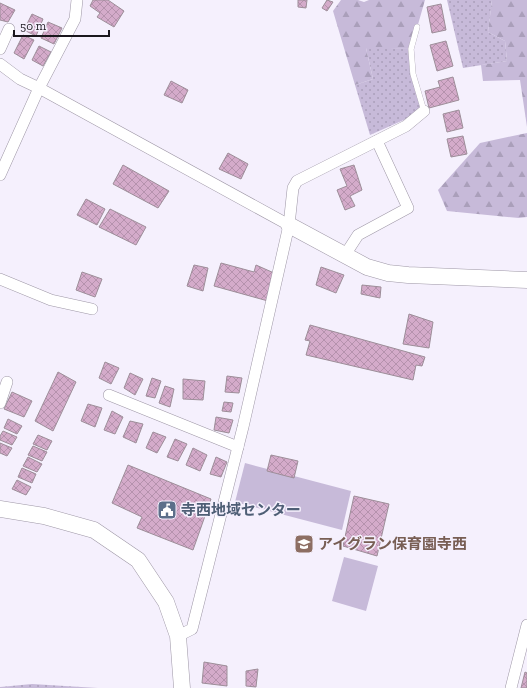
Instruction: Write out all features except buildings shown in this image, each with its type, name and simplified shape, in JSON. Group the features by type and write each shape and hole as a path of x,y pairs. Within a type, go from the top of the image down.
{"street":[{"path":"0,175 39,88 75,19 77,0"},
{"path":"0,49 9,29"},
{"path":"0,64 20,79 367,267 388,273 408,275 527,280"},
{"path":"178,636 192,629 238,447 289,225 293,188 297,181 406,126 424,112"},
{"path":"345,255 358,235 408,208 377,141"},
{"path":"0,279 51,300 92,309"},
{"path":"0,403 7,382"},
{"path":"109,395 238,447"},
{"path":"0,509 44,516 94,530 138,560 166,602 178,636 182,688"},
{"path":"511,688 527,625"}],"lane":[{"path":"417,27 410,49 413,74 424,112"}],"green space":[{"path":"341,0 358,0 364,2 369,0 425,0 411,49 366,48 373,79 355,85 333,11"},
{"path":"447,0 492,0 488,32 505,41 507,61 463,68"},
{"path":"492,0 527,0 527,127 520,80 483,81 481,65 507,61 505,41 488,32"},
{"path":"366,48 411,49 413,74 424,111 370,135 355,85 373,79"},
{"path":"527,133 527,217 519,218 447,211 438,190 480,143"},
{"path":"245,463 351,491 342,530 235,502"},
{"path":"344,557 378,566 366,611 332,601"},
{"path":"32,684 98,688 0,688"}],"place":[{"name":"寺西地域センター","path":"167,510"},
{"name":"アイグラン保育園寺西","path":"304,544"}]}
